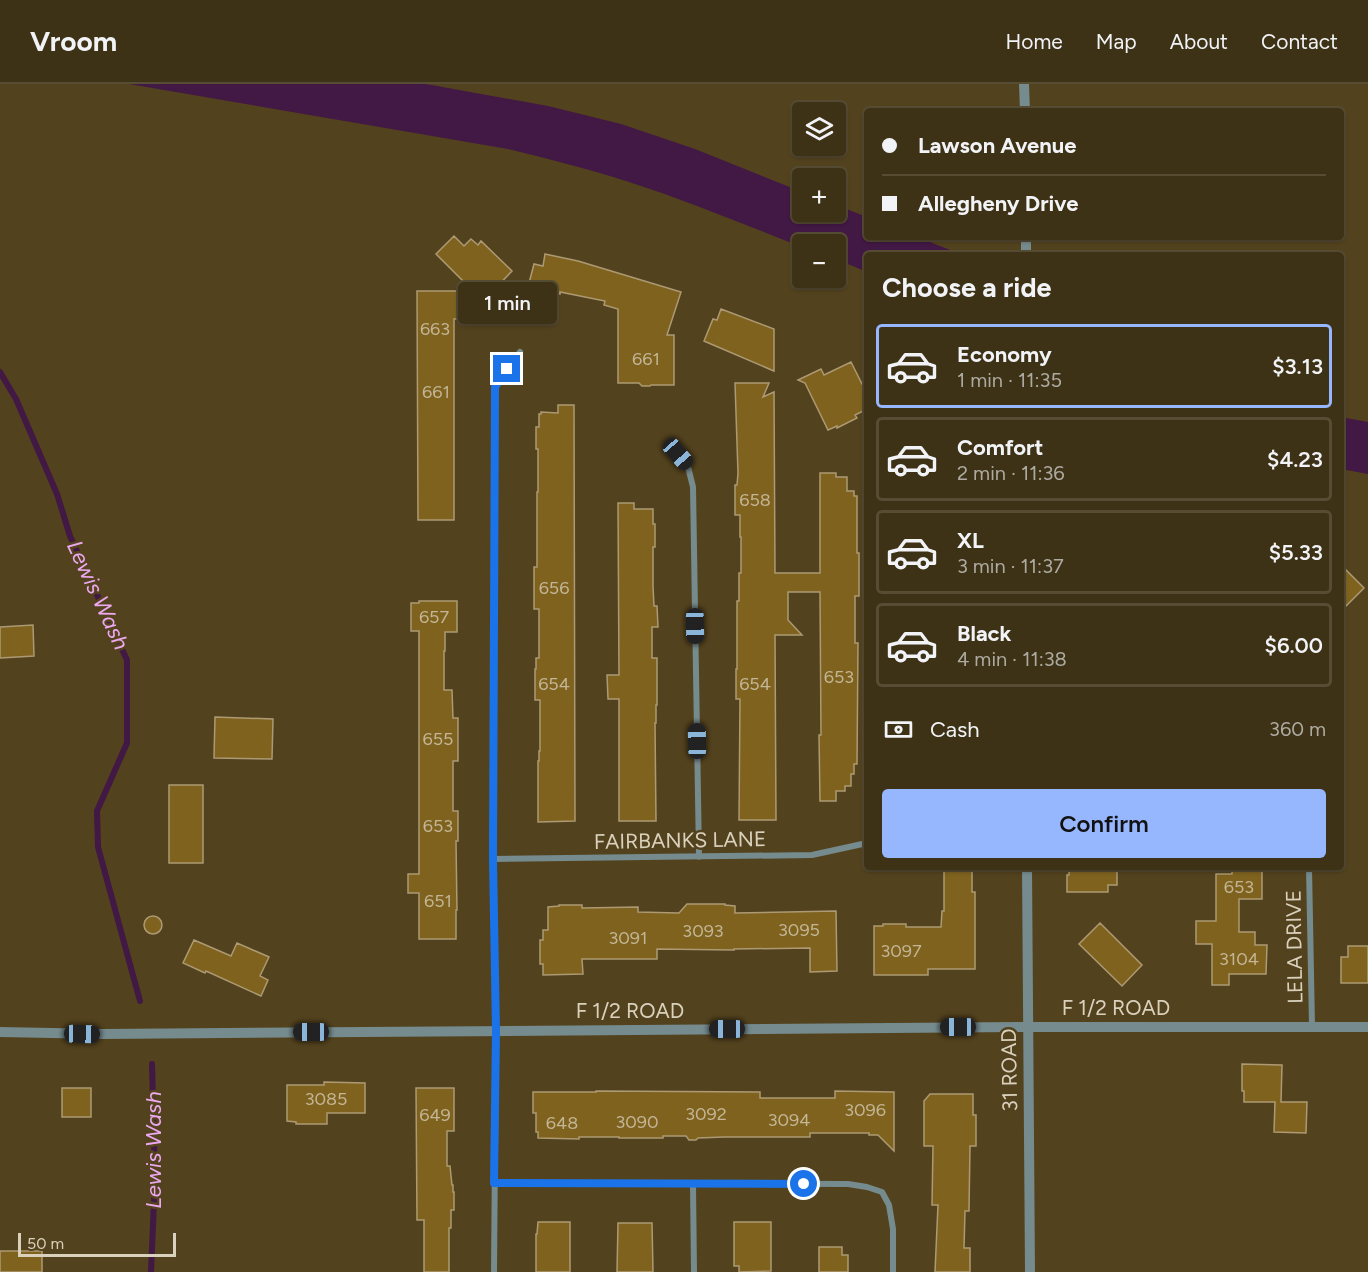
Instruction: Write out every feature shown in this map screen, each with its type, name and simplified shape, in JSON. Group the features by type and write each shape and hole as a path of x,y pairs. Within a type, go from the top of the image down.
{"street":[{"path":"1024,84 1024,108"},
{"path":"494,1272 495,387 520,352"},
{"path":"670,444 687,463 693,487 699,857"},
{"name":"FAIRBANKS LANE","path":"493,859 812,855 864,844"},
{"name":"31 ROAD","path":"1027,870 1030,1272"},
{"name":"LELA DRIVE","path":"1309,870 1312,1026"},
{"name":"F 1/2 ROAD","path":"0,1032 103,1034 1028,1027 1368,1027"},
{"path":"494,1183 848,1184 867,1187 882,1192 889,1205 893,1229 893,1272"},
{"path":"693,1184 694,1272"}],"shaded area":[{"path":"129,84 426,84 548,106 621,124 695,149 792,188 792,222 846,222 846,209 864,216 864,240 925,240 955,252 864,252 864,271 846,263 846,234 792,234 792,243 651,189 508,149"},
{"path":"1344,418 1368,422 1368,474 1344,470"}],"building":[{"path":"454,236 464,246 471,239 478,245 481,241 512,271 490,294 488,292 481,299 436,254"},
{"path":"545,254 578,261 681,292 667,335 674,335 674,385 642,386 639,383 618,383 618,309 604,305 605,301 528,287 534,264 543,266"},
{"path":"417,291 457,291 457,319 454,319 454,520 418,520"},
{"path":"721,309 774,329 774,371 704,341 713,319 717,320"},
{"path":"851,362 864,388 864,410 855,415 857,418 828,430 805,383 798,380 821,369 824,375"},
{"path":"735,383 769,383 763,397 774,392 775,573 820,573 820,473 836,473 836,477 847,477 847,491 854,491 854,496 857,496 859,596 855,596 855,643 858,643 857,764 854,764 854,774 851,774 851,786 845,786 845,791 836,791 836,801 820,801 820,592 788,592 788,620 802,635 775,635 776,820 739,820 740,699 736,699 736,669 741,537 740,515 735,515 735,485 737,485 738,473"},
{"path":"558,405 574,405 575,821 538,822 540,700 535,700 535,669 536,658 539,658 539,609 534,609 538,492 536,427 539,427 541,412 558,413"},
{"path":"618,503 634,503 634,509 653,509 653,524 655,524 653,586 658,627 652,627 652,658 657,658 656,821 619,821 619,699 608,699 607,675 619,675"},
{"path":"1344,568 1364,588 1344,608"},
{"path":"419,601 457,601 457,632 445,632 444,651 444,690 452,690 453,718 458,718 458,761 453,761 453,811 458,811 456,939 419,939 419,893 408,893 408,874 419,874 419,631 411,631 411,603 419,603"},
{"path":"33,625 34,656 0,658 0,627"},
{"path":"215,717 273,719 272,759 214,758"},
{"path":"169,785 203,785 203,863 169,863"},
{"path":"944,870 972,870 972,892 975,892 975,969 928,969 928,975 874,975 874,926 906,924 906,927 941,927 942,911 944,911"},
{"path":"1069,870 1117,870 1117,885 1108,885 1108,892 1067,892 1067,875 1069,875"},
{"path":"1232,870 1262,870 1262,899 1239,899 1239,932 1255,932 1255,945 1267,945 1266,974 1229,974 1229,985 1212,985 1212,944 1196,944 1196,921 1216,921 1216,874 1232,874"},
{"path":"687,904 725,904 735,906 735,913 836,911 837,971 810,972 810,948 657,949 657,959 582,959 583,974 543,975 543,964 540,964 540,940 543,940 543,930 548,930 548,907 582,905 582,908 638,907 638,912 679,913"},
{"path":"153,916 159,919 162,925 159,931 153,934 147,931 144,925 147,919"},
{"path":"1100,923 1142,965 1122,986 1079,944"},
{"path":"194,940 231,956 237,943 269,957 260,976 268,980 261,996 183,963"},
{"path":"1348,946 1368,946 1368,983 1341,983 1341,957 1348,957"},
{"path":"1242,1064 1282,1065 1281,1102 1307,1102 1306,1133 1274,1132 1275,1102 1244,1102"},
{"path":"324,1082 365,1083 365,1113 327,1113 327,1124 296,1124 296,1122 287,1121 287,1085 324,1085"},
{"path":"62,1088 91,1088 91,1117 62,1117"},
{"path":"416,1088 454,1088 454,1131 447,1131 447,1166 450,1166 454,1192 454,1210 451,1210 451,1228 449,1228 449,1272 424,1272 424,1220 417,1220"},
{"path":"835,1091 894,1092 894,1151 878,1135 869,1135 869,1133 810,1133 810,1137 724,1137 696,1140 689,1140 686,1136 538,1138 536,1113 533,1113 533,1092 760,1092 760,1098 835,1098"},
{"path":"930,1094 973,1094 976,1146 970,1146 969,1211 965,1211 964,1248 970,1248 970,1272 935,1272 938,1205 932,1205 933,1146 924,1146 924,1101"},
{"path":"538,1222 570,1222 570,1272 536,1272"},
{"path":"734,1222 771,1222 771,1271 739,1272 739,1266 734,1266"},
{"path":"618,1223 652,1223 653,1272 617,1272"},
{"path":"819,1247 842,1247 842,1255 848,1255 848,1272 819,1272"},
{"path":"0,1251 42,1251 42,1272 0,1272"}],"waterway":[{"name":"Lewis Wash","path":"0,372 16,399 57,494 70,536 127,660 127,743 97,811 98,847 140,1001"},
{"name":"Lewis Wash","path":"151,1272 155,1178 152,1064"}],"route":[{"path":"507,369 495,387 493,859 496,1031 494,1183 804,1184"}]}
